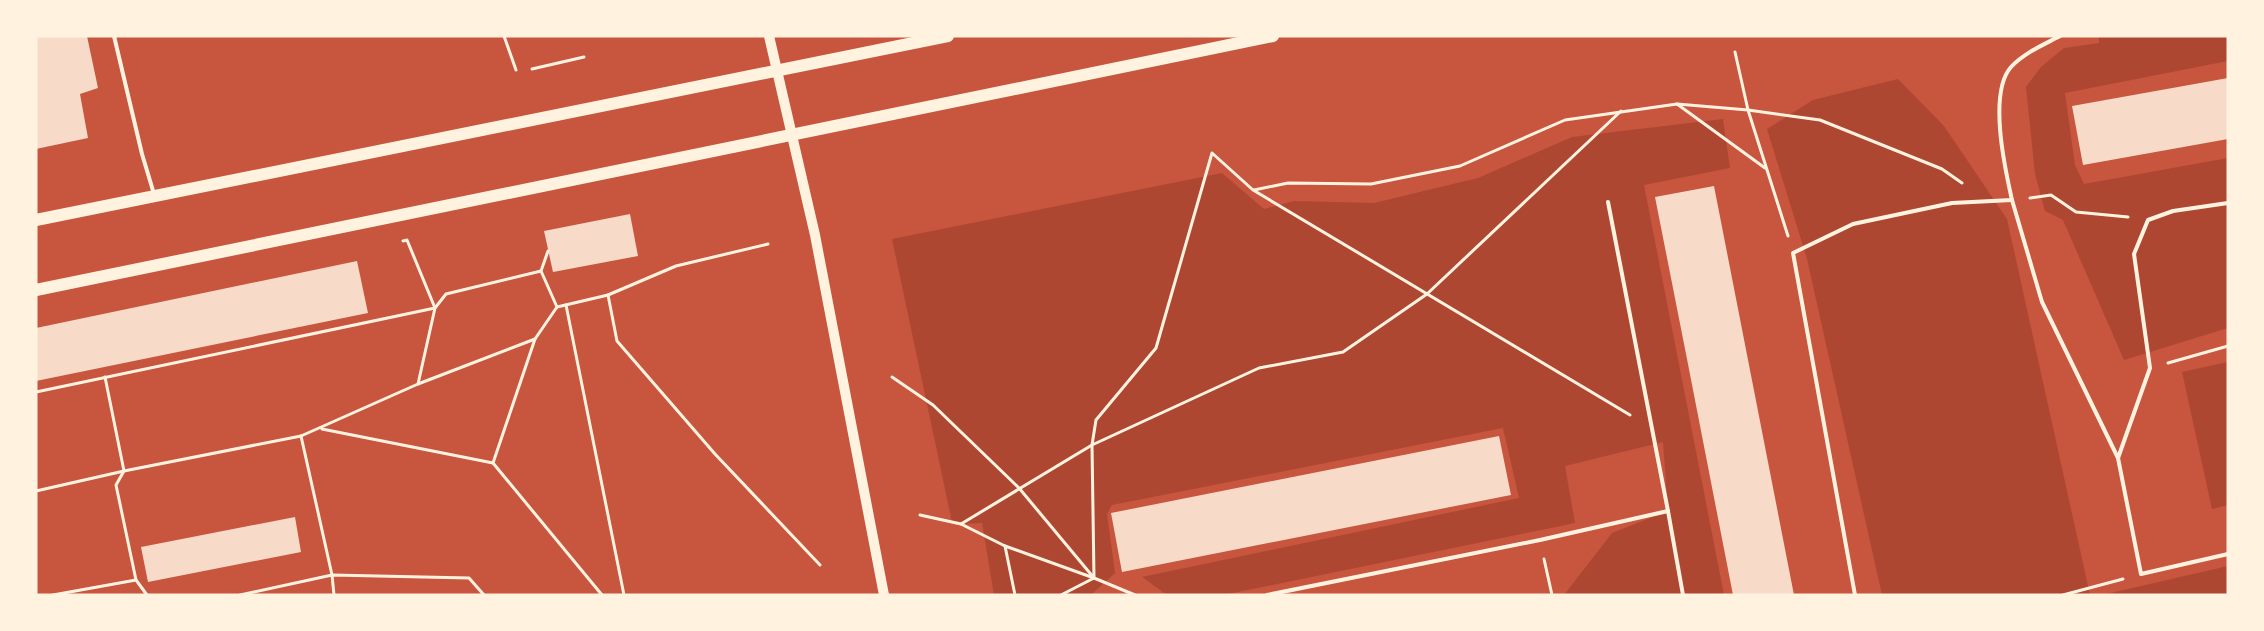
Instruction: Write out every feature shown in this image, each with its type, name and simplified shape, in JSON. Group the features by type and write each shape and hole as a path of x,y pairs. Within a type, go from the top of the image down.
{"main road":[{"path":"769,36 793,134 816,244 884,595"},
{"path":"36,220 948,36"},
{"path":"36,290 1273,36"}],"lane":[{"path":"114,36 142,154 155,196"},
{"path":"2060,36 2029,52 2010,68 1999,96 2003,160 2012,200 2042,302 2118,458 2142,574 2228,554"},
{"path":"1855,595 1793,253 1853,224 1952,203 2012,200"},
{"path":"1608,202 1668,511 1682,595"},
{"path":"2118,458 2150,368 2134,254 2148,220 2173,211 2228,202"},
{"path":"1267,595 1540,540 1668,511"}],"path":[{"path":"504,36 516,70"},
{"path":"1735,52 1748,110 1793,253"},
{"path":"532,68 584,57"},
{"path":"1677,104 1766,170"},
{"path":"1253,190 1288,183 1371,184 1460,166 1565,120 1677,104 1748,110 1820,120 1942,169 1987,201"},
{"path":"961,524 1092,445 1259,368 1343,352 1427,294 1621,111"},
{"path":"1094,578 1092,445 1096,420 1156,348 1212,153 1253,190 1652,428"},
{"path":"2012,200 2051,195 2076,212 2148,220"},
{"path":"397,242 407,240 434,308"},
{"path":"492,463 535,339 557,307 608,295 676,266 768,244"},
{"path":"548,251 542,271 557,307"},
{"path":"418,384 434,308 446,294 542,271"},
{"path":"608,295 617,341 715,454 820,564"},
{"path":"566,305 624,595"},
{"path":"36,392 434,308"},
{"path":"36,491 124,471 301,436 322,429 418,384 535,339"},
{"path":"2150,368 2228,346"},
{"path":"105,377 124,471 116,484 136,580 147,595"},
{"path":"892,377 933,405 1019,488 1094,578"},
{"path":"322,429 492,463 602,595"},
{"path":"301,436 332,575 334,595"},
{"path":"920,515 961,524 1005,546 1135,595"},
{"path":"1540,540 1552,595"},
{"path":"1005,546 1015,595"},
{"path":"2063,595 2142,574"},
{"path":"240,595 332,575 469,578 484,595"},
{"path":"1061,595 1094,578"},
{"path":"53,595 136,580"}],"shaded area":[{"path":"2099,36 2228,36 2228,61 2065,93 2075,165 2084,184 2228,158 2228,328 2124,360 2063,220 2045,211 2035,174 2026,87 2041,67 2064,48 2099,43"},
{"path":"1898,79 1944,126 2007,219 2090,595 1882,595 1807,259 1767,129 1813,100"},
{"path":"1723,119 1730,168 1644,185 1724,595 1564,595 1612,533 1668,511 1663,442 1565,466 1575,523 1223,595 1167,595 1142,577 1519,498 1503,428 1112,505 1107,514 1115,573 1091,595 994,595 982,523 961,524 952,522 892,239 1222,173 1264,209 1294,201 1374,203 1478,178 1572,137"},
{"path":"2228,362 2228,505 2212,509 2182,372"},
{"path":"2228,566 2228,595 2102,595"}],"building":[{"path":"36,36 87,36 98,88 80,94 88,138 36,149"},
{"path":"2228,78 2228,139 2083,165 2072,106"},
{"path":"1714,186 1794,595 1733,595 1655,197"},
{"path":"630,214 638,256 553,272 544,231"},
{"path":"357,261 368,313 36,381 36,328"},
{"path":"1499,436 1511,495 1122,572 1111,513"},
{"path":"295,517 301,552 148,582 141,547"}]}
